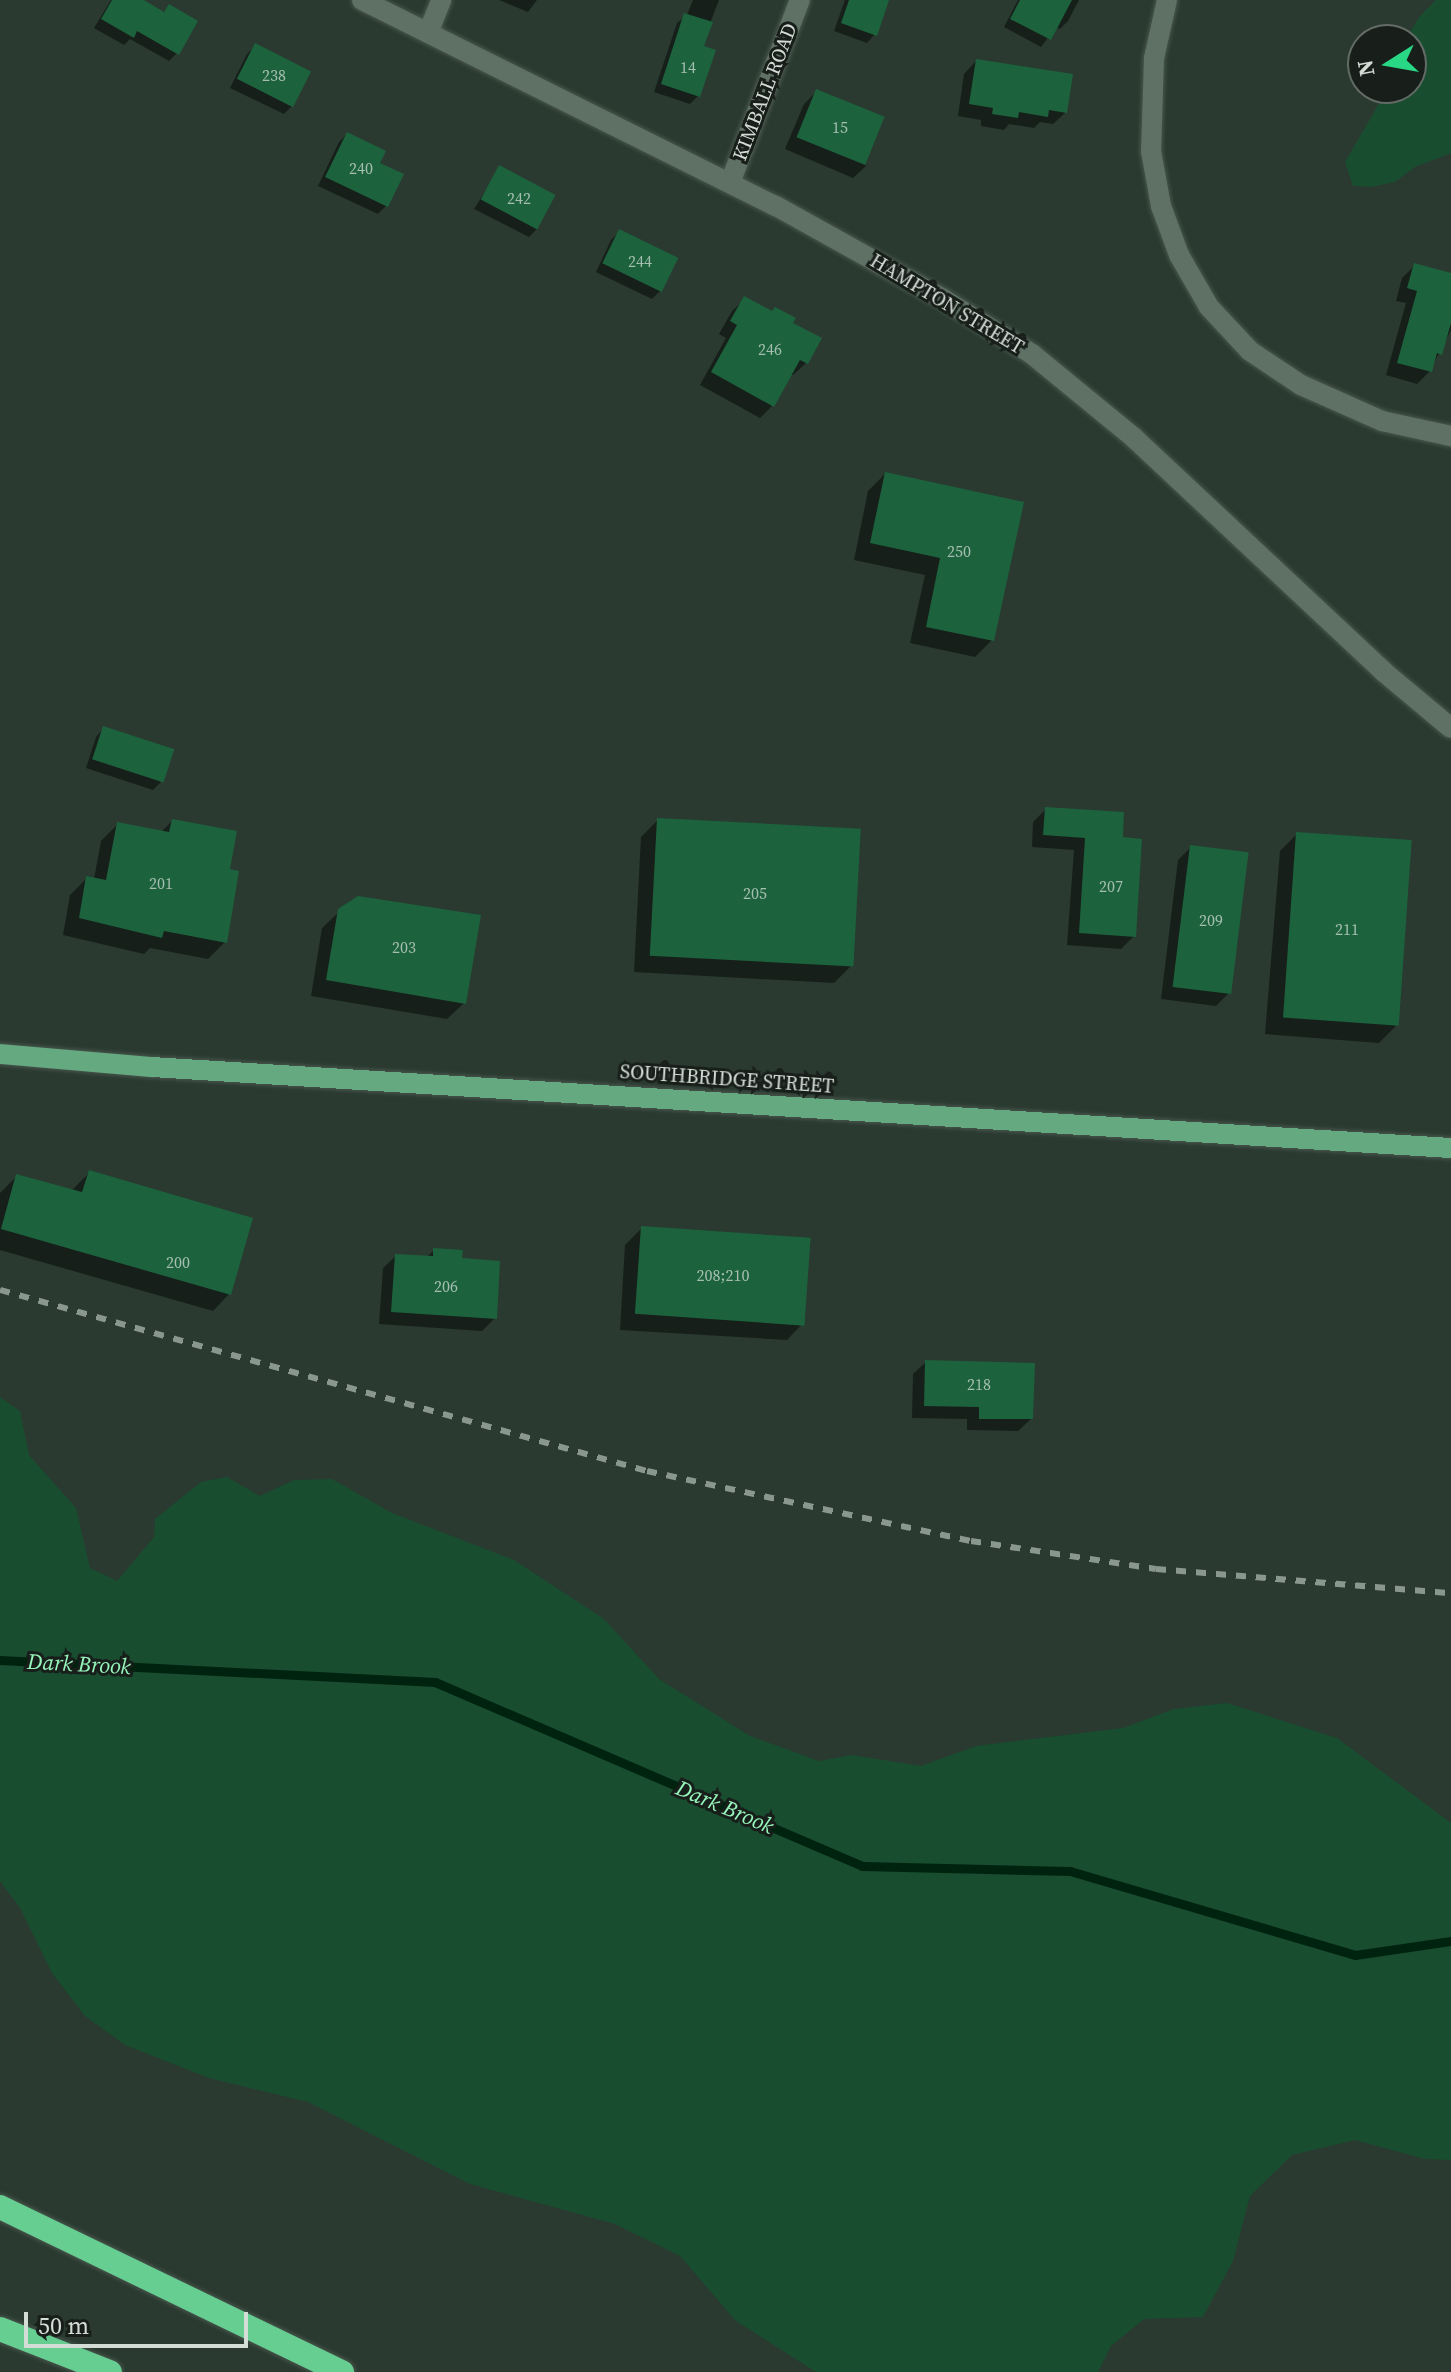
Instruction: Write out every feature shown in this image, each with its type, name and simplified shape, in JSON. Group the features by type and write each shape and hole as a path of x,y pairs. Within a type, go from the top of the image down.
{"highway":[{"path":"0,2207 342,2372"},
{"path":"0,2329 110,2372"}],"main road":[{"name":"SOUTHBRIDGE STREET","path":"0,1054 197,1070 1451,1148"}],"street":[{"name":"HAMPTON STREET","path":"362,0 730,183 943,299 1044,363 1133,437 1384,672 1451,728"},
{"path":"428,33 441,0"},
{"name":"KIMBALL ROAD","path":"730,183 800,0"},
{"path":"1167,0 1154,58 1151,151 1161,206 1179,255 1209,307 1250,351 1301,385 1382,421 1451,436"}],"green space":[{"path":"1436,0 1451,0 1451,153 1415,167 1395,182 1371,187 1353,186 1345,162 1379,104 1427,104 1427,24 1415,24"},
{"path":"0,1397 20,1411 29,1455 76,1508 90,1568 117,1581 154,1537 155,1519 201,1482 227,1477 260,1496 294,1480 332,1479 392,1513 514,1560 604,1619 659,1679 750,1736 819,1761 852,1755 921,1766 976,1746 1123,1728 1174,1709 1227,1703 1337,1738 1451,1823 1451,2160 1425,2159 1355,2140 1292,2155 1250,2196 1233,2261 1203,2317 1144,2319 1111,2346 1098,2372 816,2372 736,2321 680,2256 615,2224 470,2184 308,2102 209,2078 125,2045 85,2016 52,1973 20,1908 0,1881"}],"building":[{"path":"112,0 144,0 164,12 169,4 198,21 179,55 137,31 134,38 101,19"},
{"path":"849,0 889,0 877,36 841,23"},
{"path":"1020,0 1072,0 1051,40 1010,19"},
{"path":"684,13 713,22 704,46 716,50 700,97 661,84"},
{"path":"255,43 311,72 293,107 237,79"},
{"path":"976,59 1073,74 1067,113 1049,110 1048,117 1019,112 1018,118 992,114 993,108 969,104"},
{"path":"816,89 885,117 865,165 797,137"},
{"path":"347,132 386,151 380,163 404,174 388,207 325,177"},
{"path":"499,165 556,195 537,229 481,199"},
{"path":"619,229 678,258 662,292 602,263"},
{"path":"1414,263 1451,273 1451,323 1442,355 1437,353 1432,372 1397,363 1417,291 1407,288"},
{"path":"744,296 772,311 775,307 796,318 793,323 822,338 808,364 800,360 774,407 711,372 737,325 730,321"},
{"path":"885,472 1024,502 994,641 926,627 940,558 870,543"},
{"path":"103,726 174,749 164,782 92,759"},
{"path":"1045,807 1124,812 1123,837 1142,839 1136,937 1079,933 1085,838 1043,835"},
{"path":"657,818 861,829 853,966 650,956"},
{"path":"172,819 237,831 230,869 239,871 227,943 164,931 162,938 79,918 86,876 106,880 117,822 169,832"},
{"path":"1296,832 1412,840 1399,1026 1283,1018"},
{"path":"1190,845 1249,852 1231,994 1173,987"},
{"path":"358,896 481,915 466,1004 326,980 338,909"},
{"path":"89,1170 253,1218 231,1295 1,1229 16,1174 82,1192"},
{"path":"641,1226 811,1238 804,1326 635,1314"},
{"path":"433,1248 463,1250 462,1258 500,1261 497,1319 391,1312 395,1254 433,1256"},
{"path":"925,1360 1035,1363 1033,1419 979,1419 979,1407 924,1406"}],"waterway":[{"name":"Dark Brook","path":"0,1660 435,1682 862,1866 1070,1871 1355,1955 1451,1941"}],"railway":[{"path":"0,1290 647,1471 971,1541 1156,1569 1451,1593"}]}
